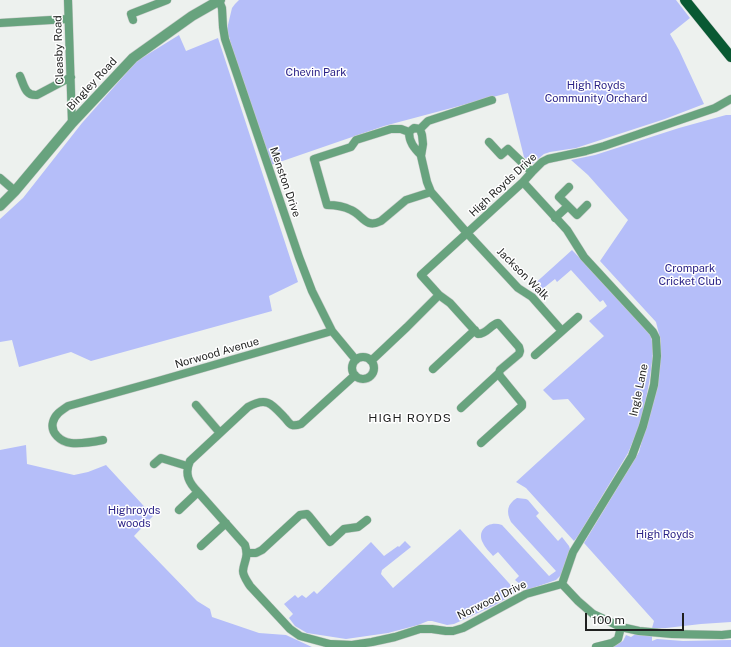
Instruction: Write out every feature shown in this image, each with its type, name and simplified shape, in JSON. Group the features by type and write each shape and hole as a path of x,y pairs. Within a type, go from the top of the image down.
{"main road":[{"path":"684,0 731,58"}],"street":[{"name":"Cleasby Road","path":"68,0 72,123"},
{"path":"133,20 131,14 167,0"},
{"name":"Bingley Road","path":"0,206 15,191 72,123 133,58 192,16 219,1"},
{"name":"Menston Drive","path":"219,1 222,8 225,39 299,257 312,291 332,331 356,360"},
{"path":"0,23 68,19"},
{"path":"20,76 28,93 32,95 38,95 71,77"},
{"name":"High Royds Drive","path":"439,295 421,275 523,182 542,162 548,159 604,146 715,108 731,99"},
{"path":"409,132 414,128 420,128 428,121 492,100"},
{"path":"409,132 401,129 391,129 356,140 351,147 314,159 327,205 345,207 354,211 363,220 371,224 381,221 406,200 431,192 427,182 421,155 423,144 420,128"},
{"path":"409,132 411,144 421,155"},
{"path":"489,142 501,155 508,149 532,172"},
{"path":"0,178 15,191"},
{"name":"Ingle Lane","path":"523,182 567,230 584,257 653,332 656,338 657,356 654,385 643,426 632,456 573,552 562,584"},
{"path":"569,187 559,197 577,215 587,205"},
{"name":"Jackson Walk","path":"431,192 518,288 532,297 562,331"},
{"path":"555,218 568,206"},
{"path":"371,361 439,295 450,303 478,334 483,334 494,324 498,323 519,347 519,354 500,370 499,373 461,408"},
{"path":"535,355 578,317"},
{"path":"433,369 475,330"},
{"name":"Norwood Avenue","path":"103,440 71,443 62,441 57,437 54,430 53,422 56,415 60,410 68,406 332,331"},
{"path":"364,357 371,361 373,370 370,376 362,379 355,375 352,365 358,358 364,357"},
{"path":"481,443 522,406 522,403 499,373"},
{"path":"355,375 301,424 296,426 291,425 272,405 266,402 255,403 248,407 190,461 187,466 187,473 188,479 192,486 245,545 247,553 256,553 262,550 300,515 307,514 330,542 344,529 358,527 367,520"},
{"path":"196,406 220,433"},
{"path":"154,464 161,458 187,466"},
{"path":"178,510 198,492"},
{"path":"201,546 226,523"},
{"name":"Norwood Drive","path":"247,553 243,572 246,579 250,586 290,629 300,636 335,644 352,645 372,642 396,638 420,630 432,628 453,631 463,628 526,594 562,584"},
{"path":"562,584 593,614 621,627 639,631 672,634 731,634"},
{"path":"596,647 612,643 618,639 621,627"}],"green space":[{"name":"Chevin Park","path":"239,0 676,0 690,18 670,34 704,104 665,119 576,148 544,154 532,164 524,157 508,93 384,126 271,165 236,63 227,29 232,8"},
{"path":"179,35 186,51 218,38 298,282 269,296 272,311 91,361 71,352 19,367 12,340 0,342 0,219 23,198 82,123 137,61"},
{"name":"High Royds","path":"726,115 731,115 731,622 652,628 654,621 584,543 639,452 658,379 661,342 656,322 600,261 628,220 588,175 571,160 595,155 679,128"},
{"path":"572,250 648,329 654,348 646,399 639,427 628,453 574,541 526,488 516,482 585,419 568,399 553,400 543,390 604,336 589,321 607,306 603,300 600,302 571,270 557,282 555,279 536,294 531,287"},
{"name":"Highroyds woods","path":"26,445 27,464 74,475 88,472 106,465 153,516 134,536 197,601 210,609 212,617 259,633 286,635 312,647 0,647 0,450"},
{"path":"517,498 528,500 539,513 536,516 558,541 562,537 570,549 562,574 556,580 527,590 515,580 519,576 498,552 493,556 485,547 481,538 483,530 488,525 502,525 549,576 556,571 511,522 508,515 508,508"},
{"path":"460,529 517,592 495,605 454,624 447,625 428,621 388,633 346,639 307,633 295,626 289,618 293,614 284,604 295,595 298,598 302,595 306,598 314,591 317,594 371,542 384,556 398,546 399,547 405,541 411,547 382,570 381,574 393,588"},
{"path":"637,633 648,633 652,636 652,641 657,639 683,641 731,640 731,647 613,647 623,641 626,635 631,637"}],"district":[{"name":"HIGH ROYDS","path":"410,418"}],"park label":[{"name":"High Royds Community Orchard","path":"596,92"},
{"name":"Crompark Cricket Club","path":"690,275"}]}
